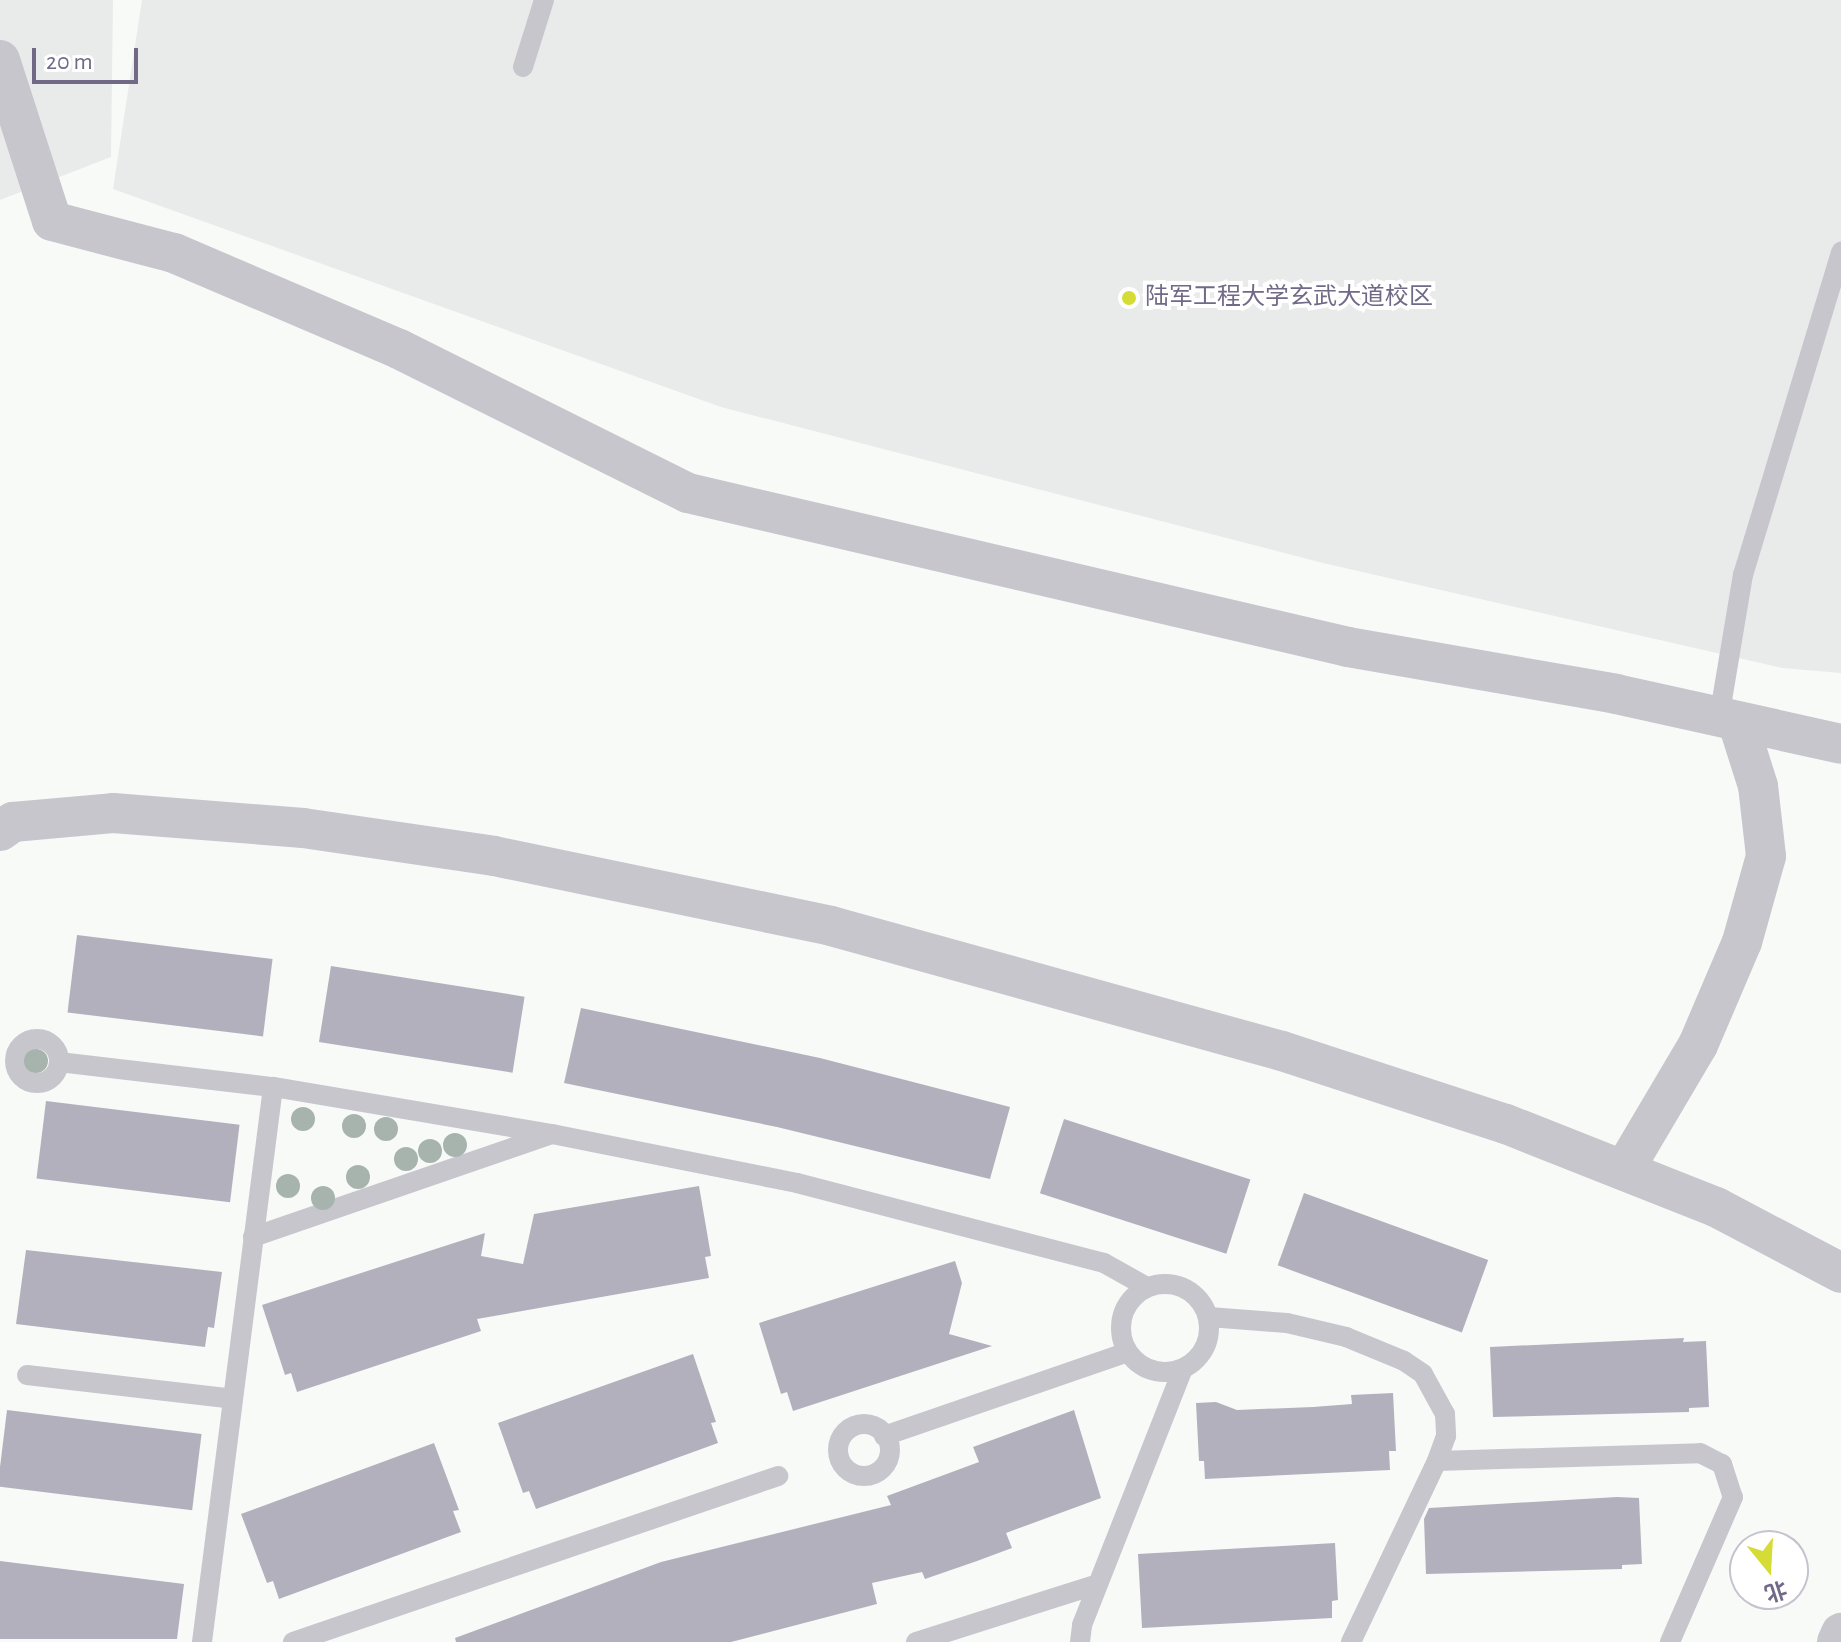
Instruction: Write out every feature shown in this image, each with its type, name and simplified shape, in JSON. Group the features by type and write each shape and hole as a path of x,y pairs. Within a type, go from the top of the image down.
{"street":[{"path":"0,60 52,221 174,253 385,343 688,493 1348,647 1616,694 1841,744"},
{"path":"1624,1170 1698,1045 1742,942 1766,856 1758,786 1728,721"},
{"path":"0,831 13,822 113,813 303,828 494,856 831,926 1282,1051 1506,1124 1716,1207 1841,1273"},
{"path":"1837,1642 1841,1633"}],"lane":[{"path":"523,67 544,0"},
{"path":"1728,721 1743,575 1841,252"},
{"path":"59,1062 273,1087 552,1134 797,1183 1104,1263 1147,1287 1178,1285 1192,1292 1209,1317 1205,1347 1183,1368 1098,1584 1080,1642"},
{"path":"202,1642 273,1087"},
{"path":"253,1237 552,1134"},
{"path":"1147,1287 1125,1308 1121,1323 1128,1352 1153,1371 1183,1368"},
{"path":"1209,1317 1316,1330 1404,1361 1423,1374 1445,1414 1446,1436 1437,1461 1351,1642"},
{"path":"884,1436 1128,1352"},
{"path":"27,1375 233,1399"},
{"path":"1437,1461 1700,1453 1722,1464 1733,1497 1670,1642"},
{"path":"293,1642 778,1476"},
{"path":"916,1642 1098,1584"}],"shaded area":[{"path":"0,0 113,0 111,157 0,200"},
{"name":"陆军工程大学玄武大道校区","path":"142,0 1841,0 1841,673 1782,668 1323,563 721,407 113,189"}],"building":[{"path":"77,935 273,959 263,1036 67,1012"},
{"path":"331,966 525,997 513,1073 319,1042"},
{"path":"581,1008 820,1058 1010,1107 990,1179 777,1127 564,1083"},
{"path":"46,1101 240,1125 230,1202 36,1178"},
{"path":"1064,1119 1250,1180 1226,1254 1040,1193"},
{"path":"699,1186 711,1256 705,1257 709,1278 477,1319 481,1331 297,1392 291,1373 285,1375 262,1305 485,1233 481,1256 523,1264 534,1214"},
{"path":"1304,1193 1488,1260 1462,1332 1278,1265"},
{"path":"26,1250 222,1272 214,1328 208,1327 205,1347 16,1324"},
{"path":"955,1261 962,1283 949,1334 992,1346 793,1411 787,1392 781,1394 759,1323"},
{"path":"1684,1338 1683,1342 1706,1341 1709,1407 1689,1408 1689,1412 1493,1417 1490,1347"},
{"path":"693,1354 716,1422 711,1423 718,1443 536,1509 529,1491 523,1493 498,1423"},
{"path":"1393,1393 1396,1451 1389,1451 1390,1470 1205,1479 1204,1461 1199,1461 1196,1403 1216,1402 1237,1410 1313,1407 1352,1404 1351,1395"},
{"path":"7,1410 202,1434 192,1510 0,1487"},
{"path":"1074,1410 1101,1498 1006,1533 1012,1548 977,1561 925,1579 922,1572 872,1583 877,1604 731,1642 456,1642 455,1638 661,1562 891,1505 887,1496 979,1462 973,1447"},
{"path":"434,1443 459,1510 453,1511 461,1532 279,1599 273,1581 267,1583 241,1514"},
{"path":"1639,1498 1642,1564 1622,1565 1622,1569 1426,1574 1424,1519 1429,1508"},
{"path":"1335,1543 1338,1600 1332,1601 1332,1618 1142,1628 1138,1554"},
{"path":"0,1561 184,1584 177,1639 0,1639"}],"place":[{"name":"陆军工程大学玄武大道校区","path":"1129,298"}]}
